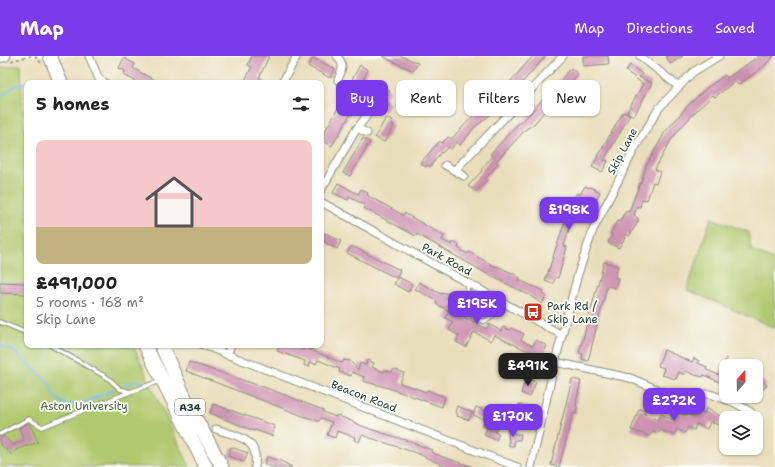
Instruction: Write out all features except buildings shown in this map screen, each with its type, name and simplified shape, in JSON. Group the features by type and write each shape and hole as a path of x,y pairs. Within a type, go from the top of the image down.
{"highway":[{"path":"50,56 60,80"},
{"name":"A34","path":"150,348 162,380 206,467"},
{"name":"A34","path":"162,348 187,402 222,467"}],"street":[{"path":"89,56 100,80"},
{"path":"284,80 297,56"},
{"path":"337,56 342,62 343,68 338,80"},
{"path":"455,170 564,56"},
{"path":"640,56 678,86"},
{"name":"Skip Lane","path":"531,467 555,362 578,274 593,230 635,148 659,108 678,86 693,72 719,56"},
{"path":"324,185 357,128 366,117"},
{"path":"357,128 367,133"},
{"path":"445,165 464,176"},
{"name":"Park Road","path":"324,204 562,336"},
{"name":"Beacon Road","path":"210,348 517,467"},
{"path":"227,355 230,348"},
{"path":"555,362 630,378 661,391 676,394 710,394 735,402 746,411"},
{"path":"216,429 246,440 252,445 256,452 255,467"}],"lane":[{"path":"468,284 466,305 468,311 474,318 483,321 488,320 494,314 501,302"},
{"path":"0,322 24,332"},
{"path":"55,348 108,378 120,389 130,392"},
{"path":"0,434 29,419 42,427 162,380"}],"path":[{"path":"3,59 31,56"}],"green space":[{"name":"Aston University","path":"21,65 24,125 24,348 134,348 190,467 0,467 0,68"},
{"path":"711,218 749,232 751,250 775,261 775,328 687,290"}],"waterway":[{"path":"34,80 44,77"},
{"path":"0,97 15,86 24,83"},
{"path":"0,345 12,350 49,383 52,392 59,401 66,404 79,405 113,390"},
{"path":"124,385 136,381 143,382"}],"place":[{"name":"Park Rd / Skip Lane","path":"533,312"}]}
